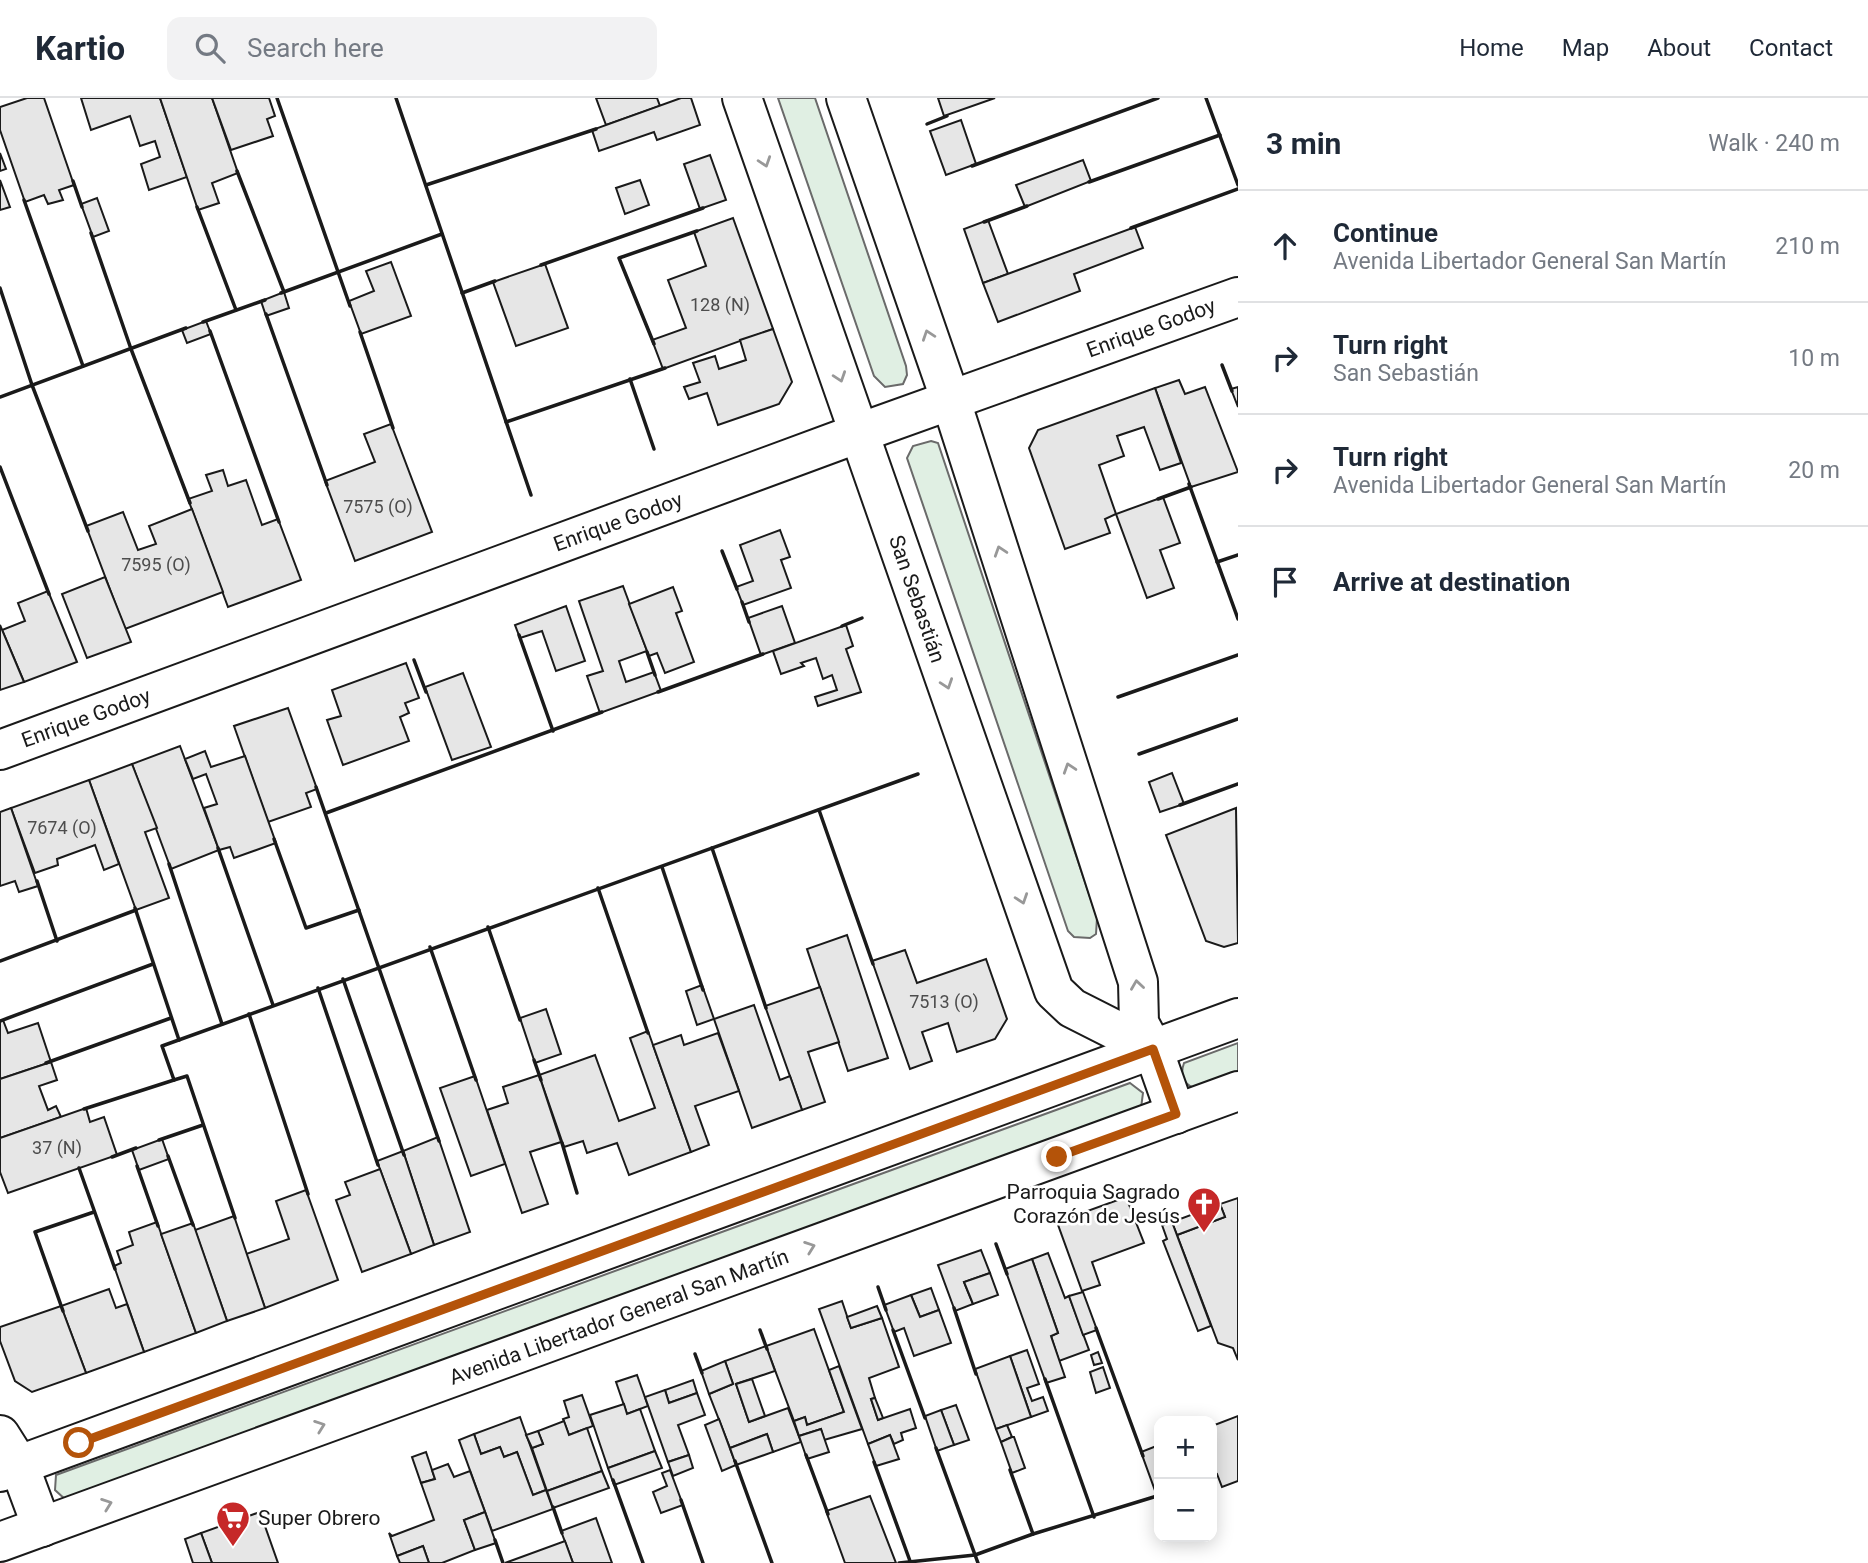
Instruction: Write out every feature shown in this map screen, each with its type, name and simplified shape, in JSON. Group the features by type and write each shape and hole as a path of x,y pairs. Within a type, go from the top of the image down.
{"street":[{"name":"San Sebastián","path":"742,98 1054,991 1072,1008 1153,1049"},
{"path":"846,98 951,401 1138,982 1139,1023 1153,1049 1176,1114"},
{"name":"Enrique Godoy","path":"0,750 859,433 1238,297"},
{"path":"42,1527 6,1457 1238,1018"},
{"name":"Avenida Libertador General San Martín","path":"0,1542 1238,1091"}],"green space":[{"path":"778,98 815,98 906,366 907,375 903,384 885,387 874,376"},
{"path":"931,441 938,443 1097,918 1096,934 1090,938 1074,937 1068,931 907,458 913,446"},
{"path":"1238,1043 1238,1072 1194,1088 1185,1081 1182,1071 1184,1063"},
{"path":"1130,1083 1143,1093 1141,1108 66,1500 55,1490 56,1475"}],"building":[{"path":"27,98 44,98 74,185 59,190 63,200 48,204 44,195 25,202 0,130 0,107"},
{"path":"81,98 160,98 187,177 149,190 141,164 160,157 155,141 140,146 130,116 91,130"},
{"path":"160,98 212,98 238,173 212,183 219,203 198,210"},
{"path":"212,98 269,98 275,116 267,119 273,136 231,150"},
{"path":"596,98 657,98 660,106 606,125"},
{"path":"681,98 691,98 700,125 657,140 654,132 599,151 592,130"},
{"path":"938,98 995,98 944,116"},
{"path":"961,120 976,164 946,175 930,131"},
{"path":"0,153 6,169 0,171"},
{"path":"710,155 726,200 700,209 684,164"},
{"path":"1083,160 1091,181 1025,207 1016,185"},
{"path":"0,180 10,207 0,210"},
{"path":"640,180 649,205 625,214 616,188"},
{"path":"97,198 109,231 93,237 81,204"},
{"path":"733,218 773,329 663,369 652,340 686,328 668,280 706,266 694,232"},
{"path":"988,220 1008,274 983,283 964,229"},
{"path":"1135,227 1143,248 1074,274 1080,291 998,322 983,283"},
{"path":"391,262 411,316 361,334 349,301 374,291 366,271"},
{"path":"545,264 568,328 516,346 493,282"},
{"path":"284,292 289,308 266,316 261,301"},
{"path":"206,321 211,334 187,343 182,330"},
{"path":"773,329 792,382 779,404 718,425 707,393 689,399 684,387 700,382 693,363 715,356 719,369 746,360 740,340"},
{"path":"1179,380 1185,394 1205,387 1238,472 1191,487 1155,388"},
{"path":"1238,387 1238,407 1231,389"},
{"path":"1155,388 1181,463 1160,470 1144,427 1117,436 1124,456 1099,465 1116,514 1105,519 1110,533 1065,549 1029,448 1038,430"},
{"path":"391,424 432,532 355,561 325,481 375,462 364,434"},
{"path":"223,470 228,486 246,480 262,525 278,519 301,580 228,607 188,499 212,491 206,475"},
{"path":"1163,497 1180,543 1160,550 1174,588 1147,598 1116,514"},
{"path":"192,509 223,592 125,629 86,526 123,512 138,550 156,544 149,526"},
{"path":"780,530 790,557 781,560 791,588 743,605 736,587 753,581 740,545"},
{"path":"105,577 131,642 87,658 62,594"},
{"path":"623,586 647,651 619,661 626,682 654,672 661,691 600,713 587,676 603,671 579,601"},
{"path":"673,587 682,611 676,613 694,662 665,673 657,653 649,656 629,604"},
{"path":"48,591 77,662 24,682 2,630 25,621 18,603"},
{"path":"566,606 585,661 556,671 542,631 520,638 515,625"},
{"path":"782,606 795,643 761,655 748,618"},
{"path":"0,625 24,682 0,690"},
{"path":"846,625 853,646 846,649 861,692 818,706 815,697 837,690 832,675 823,679 816,658 801,663 804,666 781,674 773,651"},
{"path":"406,663 419,698 405,703 409,713 400,717 409,741 343,765 327,720 341,716 332,690"},
{"path":"463,673 491,747 452,760 425,687"},
{"path":"288,708 317,789 306,793 311,807 268,822 234,726"},
{"path":"180,746 219,850 171,869 132,764"},
{"path":"205,751 211,767 245,756 276,843 234,858 230,847 219,850 204,808 217,804 206,774 193,779 185,759"},
{"path":"132,764 157,828 145,832 169,898 136,910 89,780"},
{"path":"1172,773 1184,804 1160,812 1149,782"},
{"path":"89,780 119,864 104,870 95,845 57,859 58,865 35,873 11,808"},
{"path":"11,808 38,886 19,892 15,881 0,886 0,812"},
{"path":"1236,808 1238,943 1224,947 1206,941 1166,835"},
{"path":"847,935 888,1058 848,1071 807,949"},
{"path":"905,950 917,983 986,959 1007,1019 995,1039 957,1052 948,1023 922,1032 932,1061 910,1069 872,961"},
{"path":"702,985 714,1019 697,1025 686,991"},
{"path":"820,987 839,1042 808,1052 825,1102 802,1110 765,1006"},
{"path":"754,1005 780,1080 790,1076 802,1110 752,1128 714,1019"},
{"path":"546,1009 561,1054 535,1063 520,1018"},
{"path":"3,1020 8,1033 38,1023 51,1062 0,1079 0,1021"},
{"path":"648,1031 691,1152 629,1175 617,1143 587,1153 583,1141 564,1147 539,1075 595,1055 619,1121 655,1108 630,1038"},
{"path":"718,1033 739,1091 695,1106 709,1145 691,1152 653,1045 681,1035 684,1045"},
{"path":"51,1062 57,1080 39,1086 48,1110 56,1106 61,1117 0,1138 0,1079"},
{"path":"539,1075 561,1142 530,1152 548,1204 522,1213 487,1110 508,1103 503,1087"},
{"path":"475,1076 505,1164 471,1176 440,1088"},
{"path":"86,1108 90,1122 104,1117 117,1155 8,1193 0,1172 0,1138"},
{"path":"438,1137 470,1232 434,1245 403,1151"},
{"path":"162,1139 169,1159 139,1170 132,1150"},
{"path":"403,1151 434,1245 411,1254 377,1161"},
{"path":"380,1169 411,1254 362,1272 336,1200 350,1195 345,1182"},
{"path":"306,1190 338,1280 265,1308 246,1254 289,1239 276,1201"},
{"path":"1126,1197 1144,1243 1092,1262 1100,1285 1082,1291 1057,1222"},
{"path":"1238,1198 1238,1360 1233,1348 1218,1343 1177,1235 1225,1217 1220,1204"},
{"path":"1220,1204 1225,1217 1177,1235 1172,1222"},
{"path":"234,1216 265,1308 227,1321 195,1230"},
{"path":"157,1222 196,1333 144,1352 114,1266 121,1263 117,1251 133,1245 129,1232"},
{"path":"1172,1222 1211,1326 1198,1331 1163,1241 1167,1239 1162,1225"},
{"path":"193,1223 227,1321 196,1333 161,1234"},
{"path":"981,1250 990,1273 964,1282 973,1304 955,1311 938,1265"},
{"path":"1048,1253 1065,1298 1069,1296 1089,1350 1059,1361 1051,1336 1058,1333 1032,1259"},
{"path":"1032,1259 1058,1333 1051,1336 1065,1377 1046,1383 1005,1269"},
{"path":"990,1273 998,1295 973,1304 964,1282"},
{"path":"931,1288 939,1310 920,1317 911,1295"},
{"path":"109,1289 116,1308 127,1304 144,1352 86,1373 61,1306"},
{"path":"1083,1292 1097,1330 1083,1335 1069,1296"},
{"path":"911,1295 920,1317 939,1310 951,1343 914,1356 904,1328 894,1332 884,1305"},
{"path":"842,1301 851,1328 882,1318 899,1367 869,1378 875,1398 871,1399 878,1420 910,1409 916,1428 901,1433 903,1440 894,1444 890,1435 868,1444 819,1309"},
{"path":"61,1306 86,1373 32,1392 15,1381 0,1341 0,1327"},
{"path":"877,1306 882,1318 851,1328 847,1317"},
{"path":"814,1329 844,1412 807,1425 805,1417 794,1421 766,1346"},
{"path":"766,1346 775,1371 736,1384 749,1422 788,1408 801,1442 773,1452 767,1434 730,1448 709,1394 733,1384 725,1361"},
{"path":"1027,1350 1039,1384 1027,1388 1032,1401 1043,1397 1048,1411 1031,1417 1010,1356"},
{"path":"1098,1352 1102,1363 1094,1365 1091,1355"},
{"path":"1010,1356 1031,1417 996,1429 975,1369"},
{"path":"725,1361 733,1384 709,1394 701,1371"},
{"path":"839,1366 862,1429 824,1440 821,1429 799,1436 794,1421 805,1417 807,1425 844,1412 829,1370"},
{"path":"1103,1367 1110,1388 1096,1393 1090,1372"},
{"path":"637,1375 648,1406 627,1414 616,1382"},
{"path":"752,1379 765,1416 749,1422 736,1384"},
{"path":"693,1380 697,1393 669,1403 665,1390"},
{"path":"665,1390 669,1403 697,1393 705,1415 678,1425 689,1455 668,1462 645,1397"},
{"path":"582,1395 593,1426 569,1435 563,1419 569,1417 564,1401"},
{"path":"875,1398 883,1418 878,1420 871,1399"},
{"path":"624,1404 627,1414 640,1409 655,1451 608,1468 590,1415"},
{"path":"956,1405 969,1440 954,1445 941,1410"},
{"path":"941,1410 954,1445 937,1451 925,1416"},
{"path":"1238,1416 1238,1481 1222,1487 1217,1474 1217,1424"},
{"path":"520,1417 546,1490 533,1495 517,1452 504,1457 500,1447 481,1454 474,1434"},
{"path":"719,1419 736,1465 722,1471 705,1425"},
{"path":"564,1421 569,1435 587,1428 602,1471 547,1491 532,1448 543,1444 538,1431"},
{"path":"1007,1425 1012,1437 1001,1442 996,1429"},
{"path":"821,1429 829,1452 807,1459 799,1436"},
{"path":"538,1431 543,1444 532,1448 526,1435"},
{"path":"474,1434 481,1454 500,1447 504,1457 517,1452 533,1495 546,1490 553,1509 492,1531 459,1440"},
{"path":"767,1434 773,1452 736,1465 730,1448"},
{"path":"890,1435 899,1459 876,1466 868,1444"},
{"path":"1012,1437 1025,1468 1012,1473 1001,1442"},
{"path":"1154,1447 1154,1488 1141,1452"},
{"path":"655,1451 662,1468 614,1485 608,1468"},
{"path":"426,1452 435,1479 421,1483 412,1457"},
{"path":"689,1455 693,1468 673,1476 668,1462"},
{"path":"448,1464 454,1477 470,1471 485,1512 464,1520 475,1550 442,1563 429,1563 423,1546 397,1556 389,1533 392,1536 434,1520 421,1483 435,1479 432,1470"},
{"path":"670,1470 683,1505 661,1513 653,1492 667,1486 662,1473"},
{"path":"602,1471 609,1488 553,1508 547,1491"},
{"path":"870,1496 896,1563 845,1563 826,1511"},
{"path":"260,1512 278,1563 212,1563 201,1533"},
{"path":"485,1512 496,1543 475,1550 464,1520"},
{"path":"596,1518 612,1563 573,1563 561,1531"},
{"path":"201,1533 212,1563 193,1563 185,1539"},
{"path":"565,1541 573,1563 505,1563"},
{"path":"423,1546 429,1563 400,1563 397,1556"}],"wall":[{"path":"277,98 350,306"},
{"path":"396,98 531,495"},
{"path":"972,166 1158,98"},
{"path":"1206,98 1238,185"},
{"path":"927,124 947,116"},
{"path":"426,185 596,129"},
{"path":"1089,182 1220,135"},
{"path":"237,171 284,292"},
{"path":"73,181 82,207"},
{"path":"1131,228 1238,189"},
{"path":"24,200 83,366"},
{"path":"984,222 1027,206"},
{"path":"197,207 236,310"},
{"path":"541,265 703,208"},
{"path":"654,344 619,258 697,231"},
{"path":"91,233 131,349 190,503"},
{"path":"281,293 442,234"},
{"path":"462,293 495,281"},
{"path":"0,288 32,385 88,531"},
{"path":"203,322 265,300"},
{"path":"266,314 327,485"},
{"path":"0,397 186,328"},
{"path":"210,331 279,522"},
{"path":"360,332 393,428"},
{"path":"1222,365 1232,391"},
{"path":"506,422 665,368"},
{"path":"630,379 654,449"},
{"path":"0,467 49,594"},
{"path":"1189,484 1238,619"},
{"path":"1158,499 1191,487"},
{"path":"722,551 737,589"},
{"path":"1217,562 1238,555"},
{"path":"742,602 749,622"},
{"path":"842,626 862,618"},
{"path":"519,635 553,731"},
{"path":"647,652 655,675"},
{"path":"658,692 763,654"},
{"path":"1118,697 1238,655"},
{"path":"414,660 426,692"},
{"path":"326,813 602,712"},
{"path":"1139,754 1238,719"},
{"path":"235,1218 187,1076 174,1080 162,1046 918,774"},
{"path":"1180,805 1238,784"},
{"path":"316,787 439,1141"},
{"path":"819,810 873,964"},
{"path":"274,839 306,928 359,910"},
{"path":"218,848 273,1005"},
{"path":"712,848 766,1008"},
{"path":"169,864 222,1024"},
{"path":"662,867 703,990"},
{"path":"37,881 57,941"},
{"path":"598,888 648,1033"},
{"path":"135,908 179,1040"},
{"path":"0,961 136,910"},
{"path":"488,927 520,1020"},
{"path":"430,947 476,1080"},
{"path":"0,1021 153,964"},
{"path":"343,979 404,1155"},
{"path":"318,988 378,1165"},
{"path":"249,1014 308,1194"},
{"path":"46,1063 171,1018"},
{"path":"534,1060 541,1080"},
{"path":"84,1109 174,1080"},
{"path":"159,1140 203,1125"},
{"path":"562,1143 577,1193"},
{"path":"112,1157 136,1148"},
{"path":"168,1156 193,1225"},
{"path":"137,1166 158,1226"},
{"path":"79,1168 115,1269"},
{"path":"63,1311 35,1232 94,1212"},
{"path":"996,1244 1007,1274"},
{"path":"878,1287 886,1310"},
{"path":"954,1308 976,1374"},
{"path":"1096,1328 1143,1456"},
{"path":"760,1330 767,1349"},
{"path":"893,1330 925,1418"},
{"path":"695,1354 702,1373"},
{"path":"1045,1379 1094,1517"},
{"path":"936,1448 978,1563"},
{"path":"806,1455 828,1514"},
{"path":"735,1461 772,1563"},
{"path":"874,1462 910,1561"},
{"path":"899,1563 975,1555 1033,1534 1010,1470"},
{"path":"613,1480 643,1563"},
{"path":"1033,1534 1154,1497"},
{"path":"681,1500 703,1563"},
{"path":"553,1507 562,1533"},
{"path":"495,1540 503,1563"}],"place":[{"name":"Parroquia Sagrado Corazón de Jesús","path":"1204,1234"},
{"name":"Super Obrero","path":"233,1548"}],"route":[{"path":"79,1443 1153,1049 1176,1114 1057,1157"}]}
